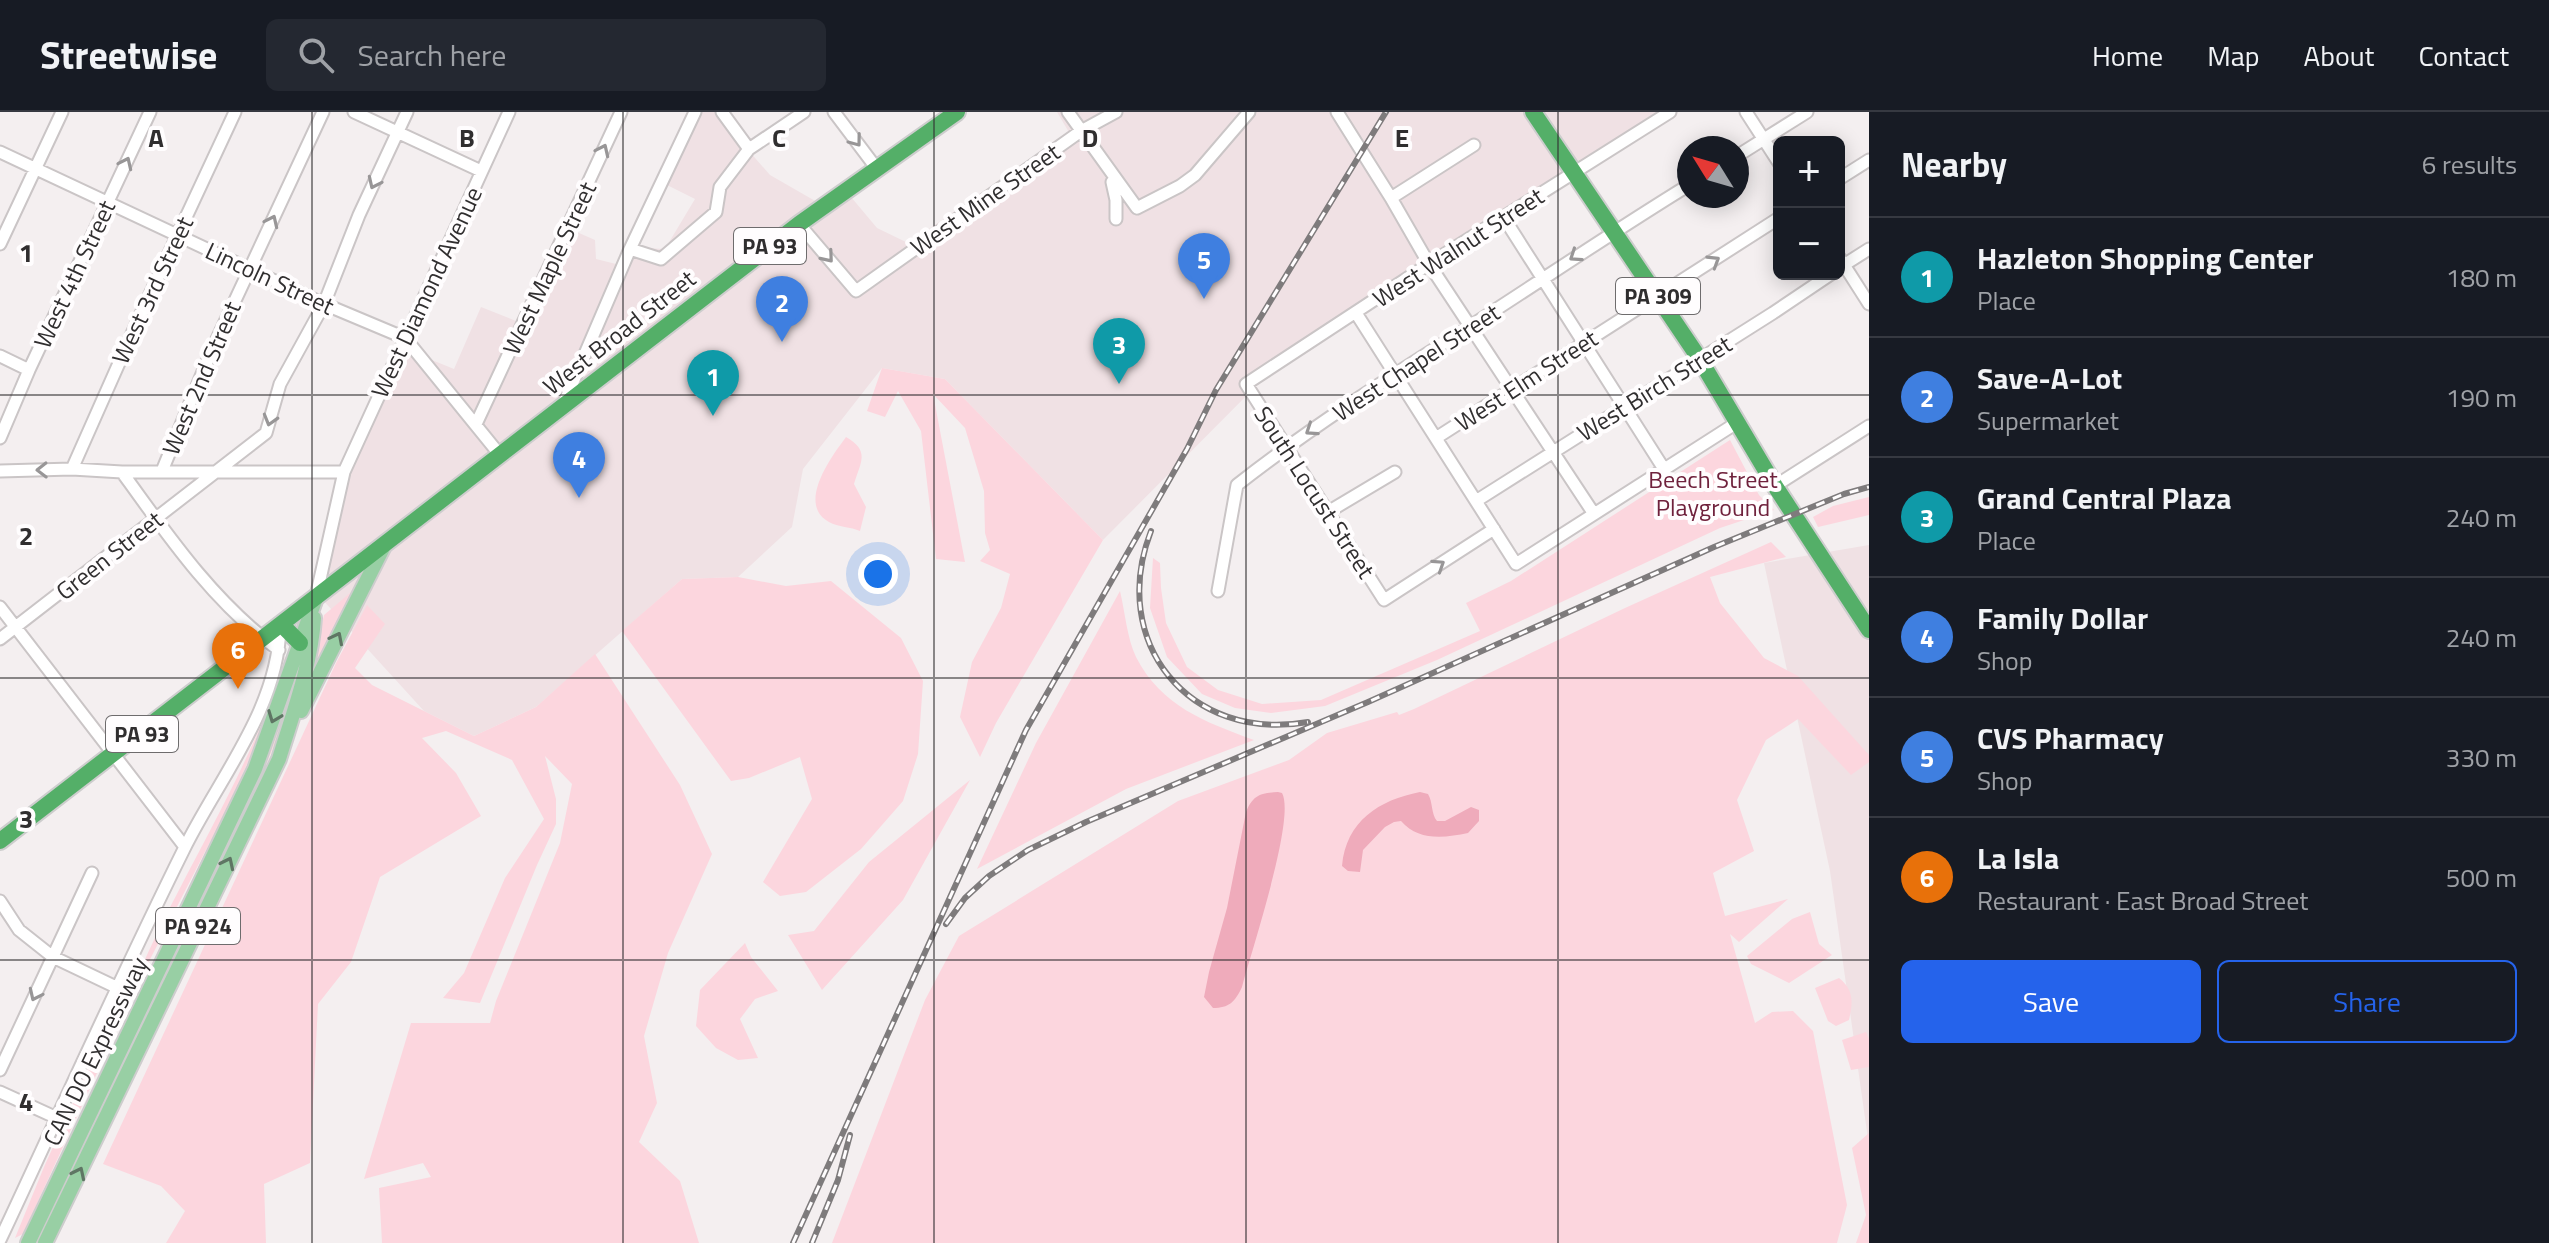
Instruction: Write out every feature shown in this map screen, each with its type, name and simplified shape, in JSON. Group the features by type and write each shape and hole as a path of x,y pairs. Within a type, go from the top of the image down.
{"highway":[{"name":"West Broad Street","path":"316,598 799,224 957,112"},
{"name":"PA 309","path":"1533,112 1699,358 1775,486 1869,630"},
{"name":"PA 93","path":"0,841 316,598"},
{"path":"281,626 300,643"}],"main road":[{"path":"279,759 383,548"},
{"name":"CAN DO Expressway","path":"28,1243 255,769 316,598"},
{"name":"CAN DO Expressway","path":"45,1243 279,759 299,696 313,634 316,598"}],"street":[{"path":"0,244 62,112"},
{"name":"West 4th Street","path":"0,438 150,112"},
{"name":"West 3rd Street","path":"72,469 235,112"},
{"name":"West 2nd Street","path":"162,471 211,352 323,112"},
{"path":"354,112 481,171"},
{"name":"Green Street","path":"0,639 266,433 280,384 324,304 359,215 407,112"},
{"name":"West Diamond Avenue","path":"316,598 344,472 509,112"},
{"name":"West Maple Street","path":"476,424 621,112"},
{"path":"562,406 630,249 695,112"},
{"path":"722,112 749,149"},
{"path":"630,249 661,259 716,212 720,187 749,149 804,112"},
{"path":"834,112 877,169"},
{"path":"1068,112 1137,208 1195,175 1249,112"},
{"name":"West Mine Street","path":"799,224 856,291 1081,131 1116,112"},
{"path":"1337,112 1429,264 1594,514"},
{"name":"West Walnut Street","path":"1246,384 1670,112"},
{"path":"1746,112 1773,154"},
{"path":"1749,149 1807,112"},
{"path":"1391,198 1474,145"},
{"name":"Lincoln Street","path":"0,152 324,304 405,338 500,455"},
{"path":"1845,175 1869,160"},
{"path":"1113,177 1116,219"},
{"name":"West Chapel Street","path":"1218,591 1237,485 1286,447 1394,374 1677,192"},
{"path":"1504,218 1664,469"},
{"name":"West Elm Street","path":"1436,438 1773,222"},
{"path":"1845,261 1869,249"},
{"path":"1845,269 1869,304"},
{"name":"West Birch Street","path":"1476,501 1822,280"},
{"path":"1356,313 1516,564 1738,422"},
{"path":"0,356 29,370"},
{"name":"South Locust Street","path":"1246,384 1384,600 1494,529"},
{"path":"1775,486 1869,426"},
{"path":"0,471 344,472"},
{"path":"122,472 202,578 279,650"},
{"path":"1328,512 1395,472"},
{"path":"0,607 185,847"},
{"path":"0,1240 185,847 258,716 279,650 281,626"},
{"path":"0,1070 92,873"},
{"path":"0,901 19,930 53,957 118,988"},
{"path":"0,1092 57,1118"}],"shaded area":[{"path":"689,112 715,112 770,175 817,202 841,185 877,228 908,243 1070,134 1057,112 1656,112 1279,363 1103,540 945,379 882,368 803,469 792,527 738,577 682,579 536,707 474,736 424,711 311,587 395,345 454,369 481,307 516,321 563,226 595,240 596,259 620,265 645,248 665,249 695,199 665,184 669,154"},
{"path":"1869,545 1869,1146 1830,871 1764,563"},
{"path":"1420,792 1428,794 1437,821 1445,821 1471,807 1479,810 1479,821 1468,833 1441,837 1423,835 1401,821 1394,822 1363,850 1360,872 1348,871 1342,866 1350,837 1367,815 1391,801"},
{"path":"1282,793 1285,807 1283,829 1271,886 1242,987 1231,1003 1213,1008 1204,997 1227,908 1246,812 1258,796"}],"green space":[{"path":"882,368 945,379 1103,540 996,723 980,757 960,717 972,662 1001,608 1010,574 980,561 990,550 985,533 984,491 965,428 933,394 965,562 936,559 921,431 898,391 885,417 867,411"},
{"path":"846,437 858,447 862,457 854,484 866,507 860,531 829,522 820,514 816,504 820,480"},
{"name":"Beech Street Playground","path":"1730,440 1759,495 1774,510 1720,528 1437,660 1325,706 1271,713 1235,708 1202,694 1167,657 1150,608 1153,558 1160,563 1166,623 1187,667 1218,690 1262,704 1321,700 1480,631 1466,603 1511,581"},
{"path":"1869,497 1869,515 1818,527 1813,517 1833,506"},
{"path":"1771,542 1786,557 1710,577 1720,603 1764,658 1798,676 1869,755 1869,762 1851,775 1798,719 1766,740 1737,800 1754,851 1713,873 1725,916 1788,899 1739,942 1730,934 1755,1023 1772,1012 1793,1011 1813,1031 1847,1205 1837,1243 832,1243 925,1000 959,936 1178,801 1289,760 1327,733 1414,709"},
{"path":"738,577 786,586 831,581 901,638 923,681 918,754 903,801 861,849 806,892 780,896 763,882 812,799 800,757 749,778 731,781 622,631 682,579"},
{"path":"356,588 308,682 324,615"},
{"path":"1120,591 1133,650 1158,688 1202,719 1254,740 1126,789 977,869 1036,743"},
{"path":"367,605 385,624 355,668 372,685 474,736 536,707 595,654 680,785 712,854 668,953 644,1036 657,1103 639,1142 680,1181 699,1243 382,1243 379,1188 431,1177 423,1163 364,1179 411,1023 490,1023 560,843 572,784 545,756 556,799 556,824 480,1003 443,998 464,973 505,878 544,819 512,760 446,731 422,738 456,773 481,816 380,877 351,962 318,1004 310,1163 264,1184 266,1243 166,1243 185,1211 161,1186 103,1164 336,663"},
{"path":"285,657 289,657 268,717 228,807 142,975 23,1234 15,1238 110,1021 120,1014 251,747"},
{"path":"300,667 281,726 242,822 57,1203 246,804"},
{"path":"970,780 903,900 822,990 788,935 814,931 869,862"},
{"path":"1810,912 1819,944 1832,955 1789,983 1751,964 1747,956 1792,919"},
{"path":"745,943 751,957 778,991 755,999 740,1019 758,1058 738,1060 716,1048 696,1026 700,990"},
{"path":"1839,978 1850,992 1851,1008 1849,1020 1836,1026 1828,1021 1815,988"},
{"path":"1866,1032 1869,1067 1851,1070 1842,1040"},
{"path":"1869,1133 1869,1243 1856,1243 1866,1215 1852,1148"}],"railway":[{"path":"793,1243 1026,730 1187,449 1216,390 1386,112"},
{"path":"946,924 965,898 989,876 1028,850 1086,822 1368,702 1714,547 1844,494 1869,487"},
{"path":"1151,531 1141,572 1141,611 1150,646 1169,676 1195,700 1227,717 1265,724 1308,722"},
{"path":"812,1243 838,1180 850,1135"}],"place":[{"name":"CVS Pharmacy","path":"1204,299"},
{"name":"Save-A-Lot","path":"782,342"},
{"name":"Grand Central Plaza","path":"1119,384"},
{"name":"Hazleton Shopping Center","path":"713,416"},
{"name":"Family Dollar","path":"579,498"},
{"name":"La Isla","path":"238,689"}]}
